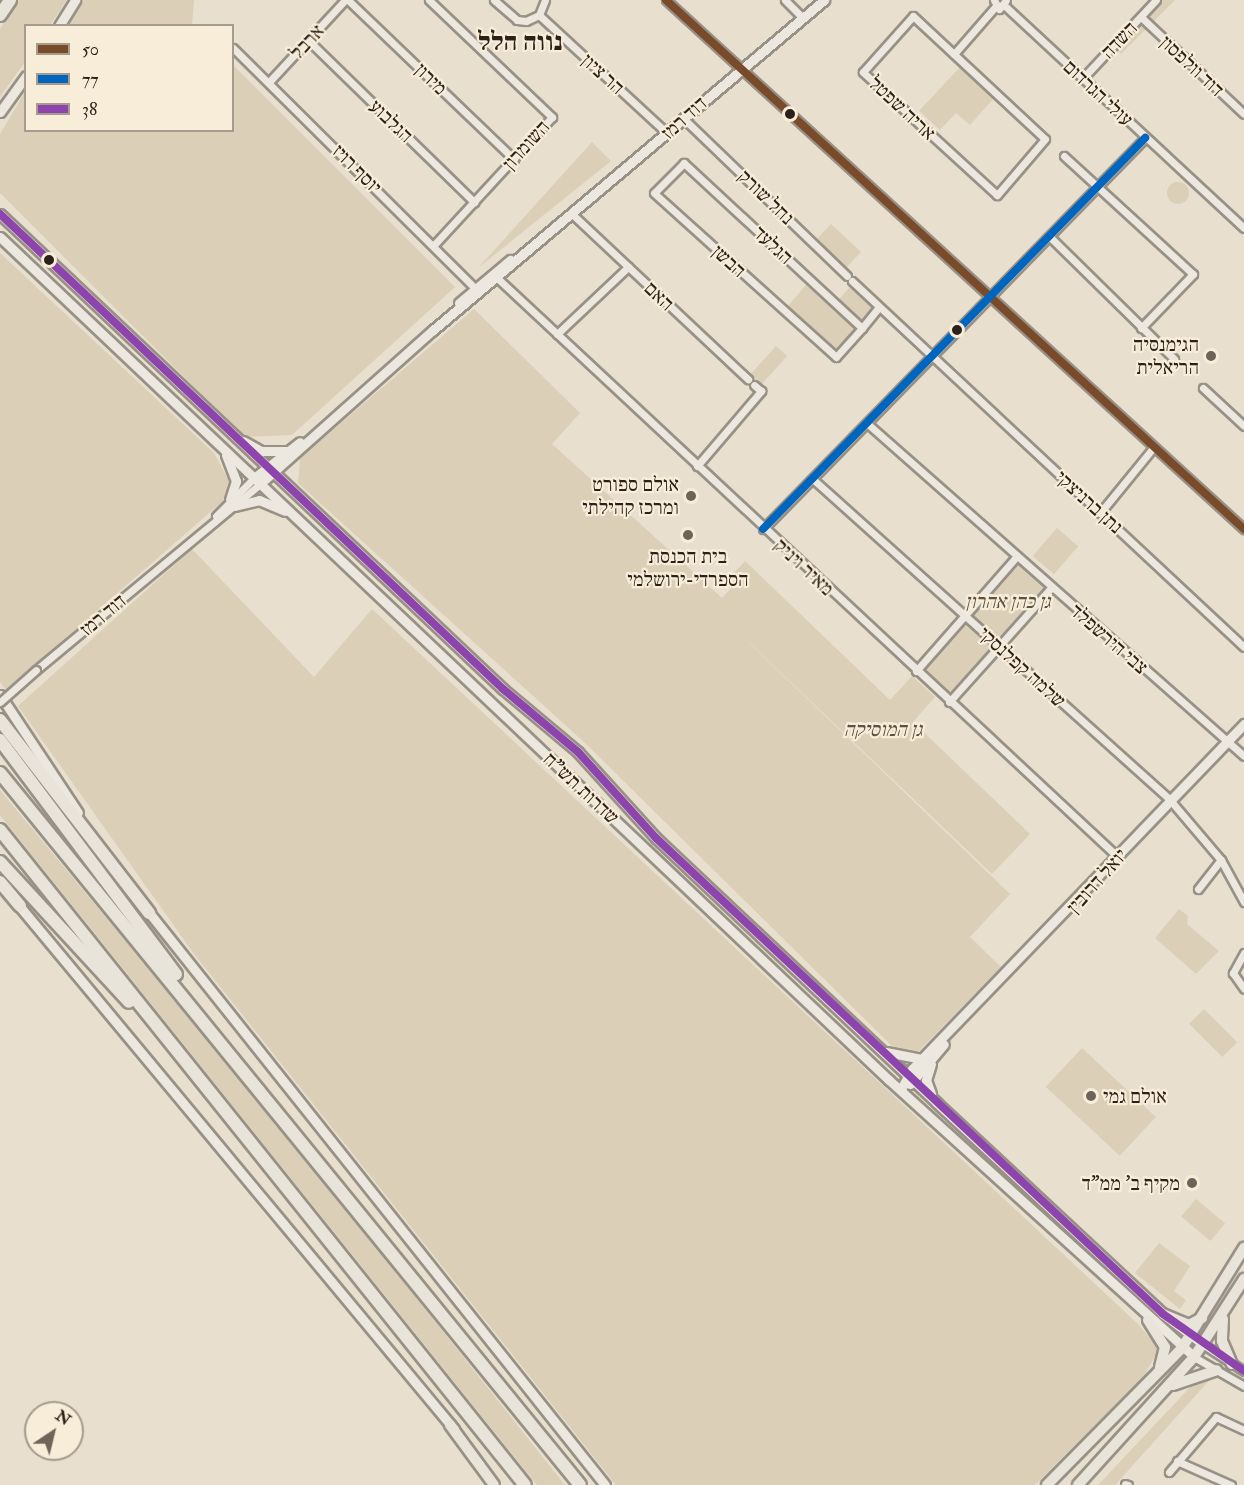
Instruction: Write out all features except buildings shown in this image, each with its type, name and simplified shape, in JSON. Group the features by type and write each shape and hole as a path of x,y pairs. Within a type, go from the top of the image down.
{"highway":[{"path":"0,15 10,0"},
{"path":"0,720 149,913"},
{"path":"0,740 287,1121"},
{"path":"0,773 287,1121 580,1485"},
{"path":"0,830 525,1485"},
{"path":"0,862 217,1099"},
{"path":"0,884 20,906"}],"main road":[{"path":"60,24 75,0"},
{"name":"דוד רמז","path":"257,481 288,451 318,429 477,290 824,0"},
{"path":"0,112 24,79"},
{"name":"שדרות תש\"ח","path":"0,214 228,432 578,752 656,838 880,1050 1164,1314 1204,1345"},
{"name":"שדרות תש\"ח","path":"0,237 901,1089 1148,1320 1194,1357"},
{"name":"דוד רמז","path":"270,470 284,464 318,429"},
{"path":"228,432 261,451 288,451"},
{"path":"220,445 236,481 232,502 259,500 293,514"},
{"path":"284,464 285,478 296,495"},
{"path":"0,695 149,913 605,1485"},
{"name":"יואל דרובין","path":"901,1089 1244,723"},
{"path":"20,906 499,1485"},
{"path":"880,1050 909,1061 927,1060 926,1080 937,1103"},
{"path":"1047,1485 1182,1348 1207,1314 1244,1248"},
{"path":"1078,1485 1170,1386 1204,1345 1244,1279"},
{"path":"1225,1312 1220,1329 1232,1364"},
{"path":"1164,1314 1189,1325 1207,1314"},
{"path":"1148,1320 1165,1347 1159,1370"},
{"path":"1170,1386 1217,1370"},
{"path":"450,1425 494,1485"}],"street":[{"name":"ארבל","path":"269,82 346,0"},
{"name":"מירון","path":"346,0 514,159"},
{"name":"השומרון","path":"429,0 552,117 434,245"},
{"path":"494,0 517,20 539,15 544,0"},
{"path":"666,0 1244,530"},
{"path":"784,0 803,18"},
{"name":"השדה","path":"1082,79 1156,0"},
{"path":"954,54 994,4 1005,3"},
{"name":"עולי הגרדום","path":"1005,3 1082,79 1244,228"},
{"name":"הר ציון","path":"539,15 667,133"},
{"name":"אריה שפטל","path":"913,16 954,54 1045,139 997,195 863,72 913,16"},
{"name":"דוד וולפסון","path":"1141,17 1244,114"},
{"name":"הגלבוע","path":"309,41 474,202"},
{"name":"יוסף רויז","path":"234,49 477,290"},
{"name":"נחל שורק","path":"684,119 933,358"},
{"path":"763,529 815,481 1145,138"},
{"path":"1064,156 1193,274 1142,328"},
{"name":"הגלעד","path":"684,163 862,328"},
{"name":"הבשן","path":"684,163 654,193 836,357 862,328"},
{"name":"האם","path":"571,213 761,391 697,466"},
{"path":"1050,237 1174,359"},
{"path":"557,334 628,267"},
{"name":"מאיר ויניק","path":"495,276 763,529 1118,857"},
{"path":"862,328 879,307"},
{"name":"נתן ברניצקי","path":"933,358 1244,647"},
{"path":"1203,388 1244,426"},
{"name":"צבי הירשפלד","path":"869,425 1244,756"},
{"path":"1100,513 1153,448"},
{"name":"דוד רמז","path":"0,702 257,481"},
{"name":"שלמה קפלנסקי","path":"815,481 1170,800 1221,860 1244,902"},
{"path":"916,671 1016,557"},
{"path":"949,702 1051,588"},
{"path":"1198,889 1221,860"},
{"path":"1244,953 1233,973 1237,982 1244,988"},
{"path":"1204,1345 1244,1371"},
{"path":"1194,1357 1244,1386"},
{"path":"1168,1472 1216,1417 1244,1430"},
{"path":"1178,1461 1231,1485"}],"green space":[{"path":"19,0 67,0 51,24 24,24 24,63 0,97 0,29"},
{"path":"84,0 194,0 192,24 69,24"},
{"path":"1162,0 1175,0 1121,54 1116,48"},
{"path":"234,66 455,287 292,435 244,437 0,193 0,134 24,94 24,132 234,132"},
{"path":"960,67 994,98 970,125 956,113 940,130 919,111"},
{"path":"592,142 611,161 478,268"},
{"path":"1178,182 1186,185 1189,193 1186,201 1178,204 1170,201 1167,193 1170,185"},
{"path":"831,224 861,252 847,267 817,239"},
{"path":"0,253 214,453 230,483 223,501 6,690 0,682"},
{"path":"806,285 855,328 836,350 787,307"},
{"path":"850,287 873,308 861,321 838,300"},
{"name":"גן המוסיקה","path":"474,309 580,413 552,444 722,598 739,580 733,574 745,561 890,700 912,676 935,697 913,722 1030,834 992,874 712,607 1010,894 970,937 1001,967 913,1057 891,1045 584,742 298,483 300,458"},
{"path":"776,346 787,356 760,386 749,376"},
{"path":"1057,528 1078,546 1054,574 1033,556"},
{"path":"192,549 314,677 372,609 1138,1324 1159,1349 1144,1376 1035,1485 616,1485 194,954 18,706"},
{"name":"גן כהן אהרון","path":"1015,561 1046,588 1001,640 970,613"},
{"path":"966,620 995,646 949,697 920,671"},
{"path":"0,790 289,1138 565,1485 537,1485 0,815"},
{"path":"1179,909 1188,916 1187,924 1219,951 1196,974 1155,938"},
{"path":"1204,1009 1237,1042 1222,1057 1189,1024"},
{"path":"1082,1048 1156,1117 1120,1156 1046,1087"},
{"path":"1196,1199 1225,1223 1210,1241 1181,1217"},
{"path":"1159,1243 1190,1266 1174,1291 1186,1300 1180,1309 1135,1273"},
{"path":"1215,1374 1115,1485 1098,1485 1195,1382"}],"transit line":[{"name":"50","path":"666,0 1244,529"},
{"name":"77","path":"763,529 1145,138"},
{"name":"38","path":"0,214 503,689 578,752 656,838 1163,1314 1244,1371"}],"place":[{"name":"הגימנסיה הריאלית","path":"1211,356"},
{"name":"אולם ספורט ומרכז קהילתי","path":"691,496"},
{"name":"בית הכנסת הספרדי-ירושלמי","path":"688,535"},
{"name":"אולם גמי","path":"1091,1096"},
{"name":"מקיף ב' ממ\"ד","path":"1192,1183"}],"district":[{"name":"נווה הלל","path":"520,43"}]}
